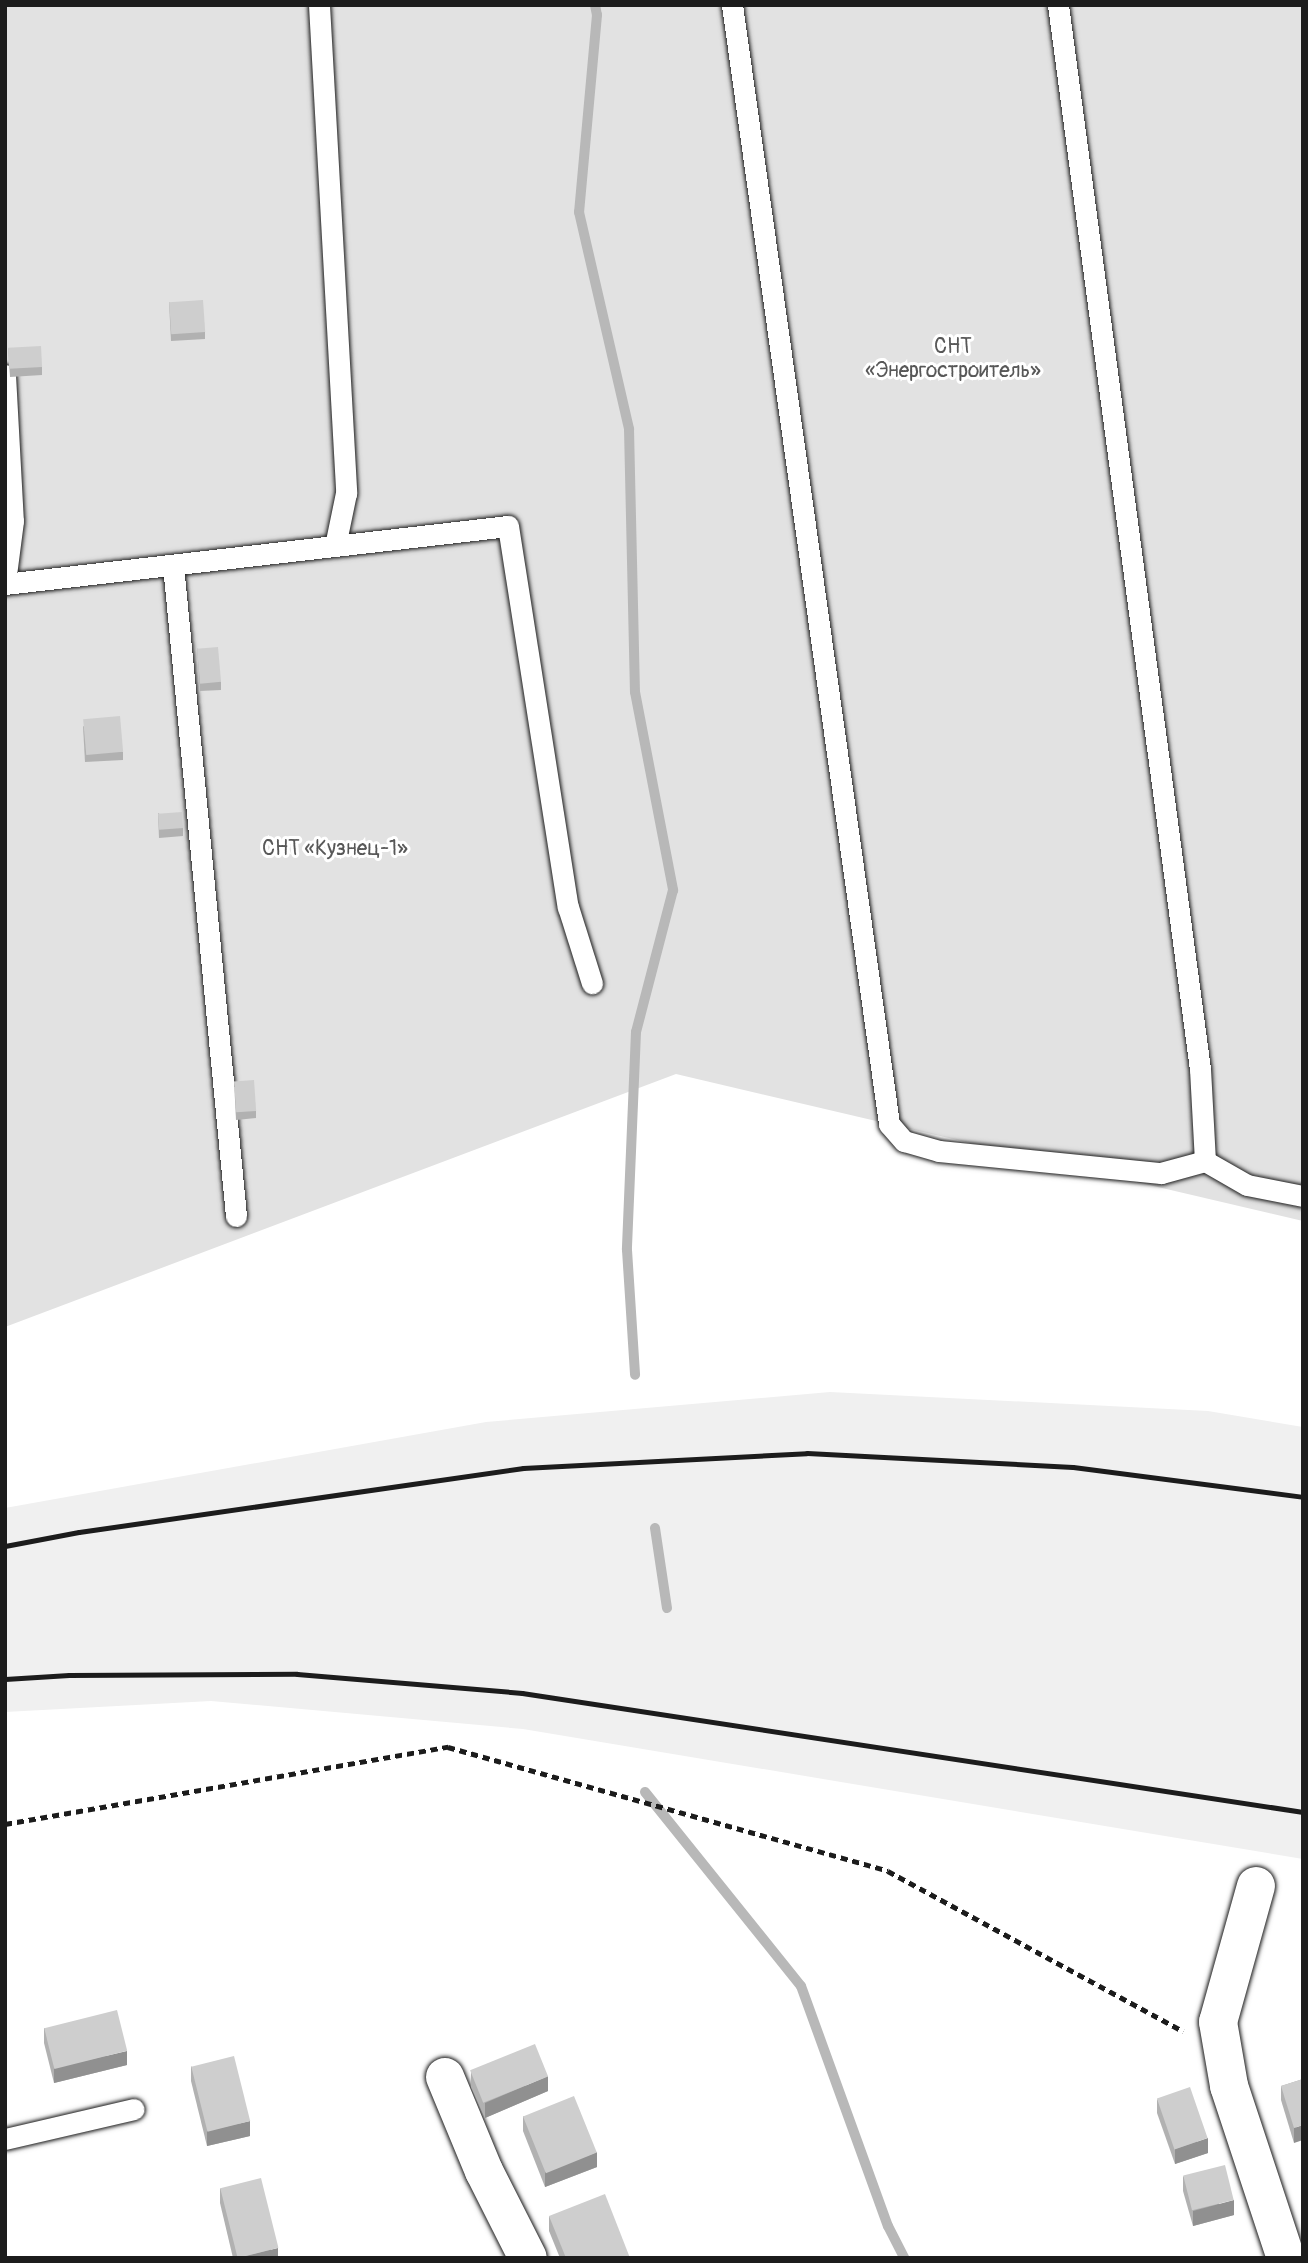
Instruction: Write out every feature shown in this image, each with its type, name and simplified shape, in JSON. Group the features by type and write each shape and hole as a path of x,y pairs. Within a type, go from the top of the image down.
{"street":[{"path":"1256,1886 1218,2022 1229,2086 1286,2258"},
{"path":"445,2077 484,2171 528,2258"}],"lane":[{"path":"319,5 346,493 335,547"},
{"path":"733,5 889,1124 904,1141 939,1151 1161,1173 1205,1161 1247,1185 1303,1196"},
{"path":"1058,5 1198,1055 1205,1161"},
{"path":"5,375 13,521 5,583 508,526 568,907 592,984"},
{"path":"173,565 236,1216"},
{"path":"5,2139 134,2109"}],"path":[{"path":"5,1824 448,1747 888,1871 1223,2053"}],"shaded area":[{"path":"830,1392 1208,1411 1303,1427 1303,1859 523,1729 211,1701 5,1712 5,1508 486,1422"}],"green space":[{"path":"5,5 1303,5 1303,1221 676,1074 5,1327"}],"building":[{"path":"203,300 205,332 171,334 169,302"},
{"path":"41,346 42,367 9,369 8,348"},
{"path":"218,647 221,682 200,684 197,649"},
{"path":"120,716 123,752 86,755 83,719"},
{"path":"182,812 183,828 159,830 158,814"},
{"path":"254,1080 256,1111 236,1112 234,1081"},
{"path":"117,2010 127,2051 54,2069 44,2028"},
{"path":"535,2044 548,2076 483,2103 470,2070"},
{"path":"234,2056 250,2121 208,2132 191,2067"},
{"path":"1303,2079 1303,2125 1294,2128 1281,2086"},
{"path":"1190,2087 1208,2138 1174,2149 1157,2098"},
{"path":"574,2096 597,2153 546,2173 523,2117"},
{"path":"1225,2165 1234,2200 1192,2210 1183,2175"},
{"path":"261,2178 278,2248 238,2258 220,2188"},
{"path":"605,2194 630,2258 566,2258 549,2216"}],"waterway":[{"path":"595,5 597,15 579,212 629,429 635,692 673,890 636,1032 627,1250 635,1375"},
{"path":"655,1528 667,1608"},
{"path":"645,1792 801,1986 888,2226 904,2258"}],"railway":[{"path":"5,1546 79,1532 523,1468 807,1453 1073,1467 1303,1497"},
{"path":"5,1679 69,1675 297,1674 522,1693 1303,1812"}],"park label":[{"name":"СНТ «Энергостроитель»","path":"953,359"},
{"name":"СНТ «Кузнец-1»","path":"335,849"}]}
